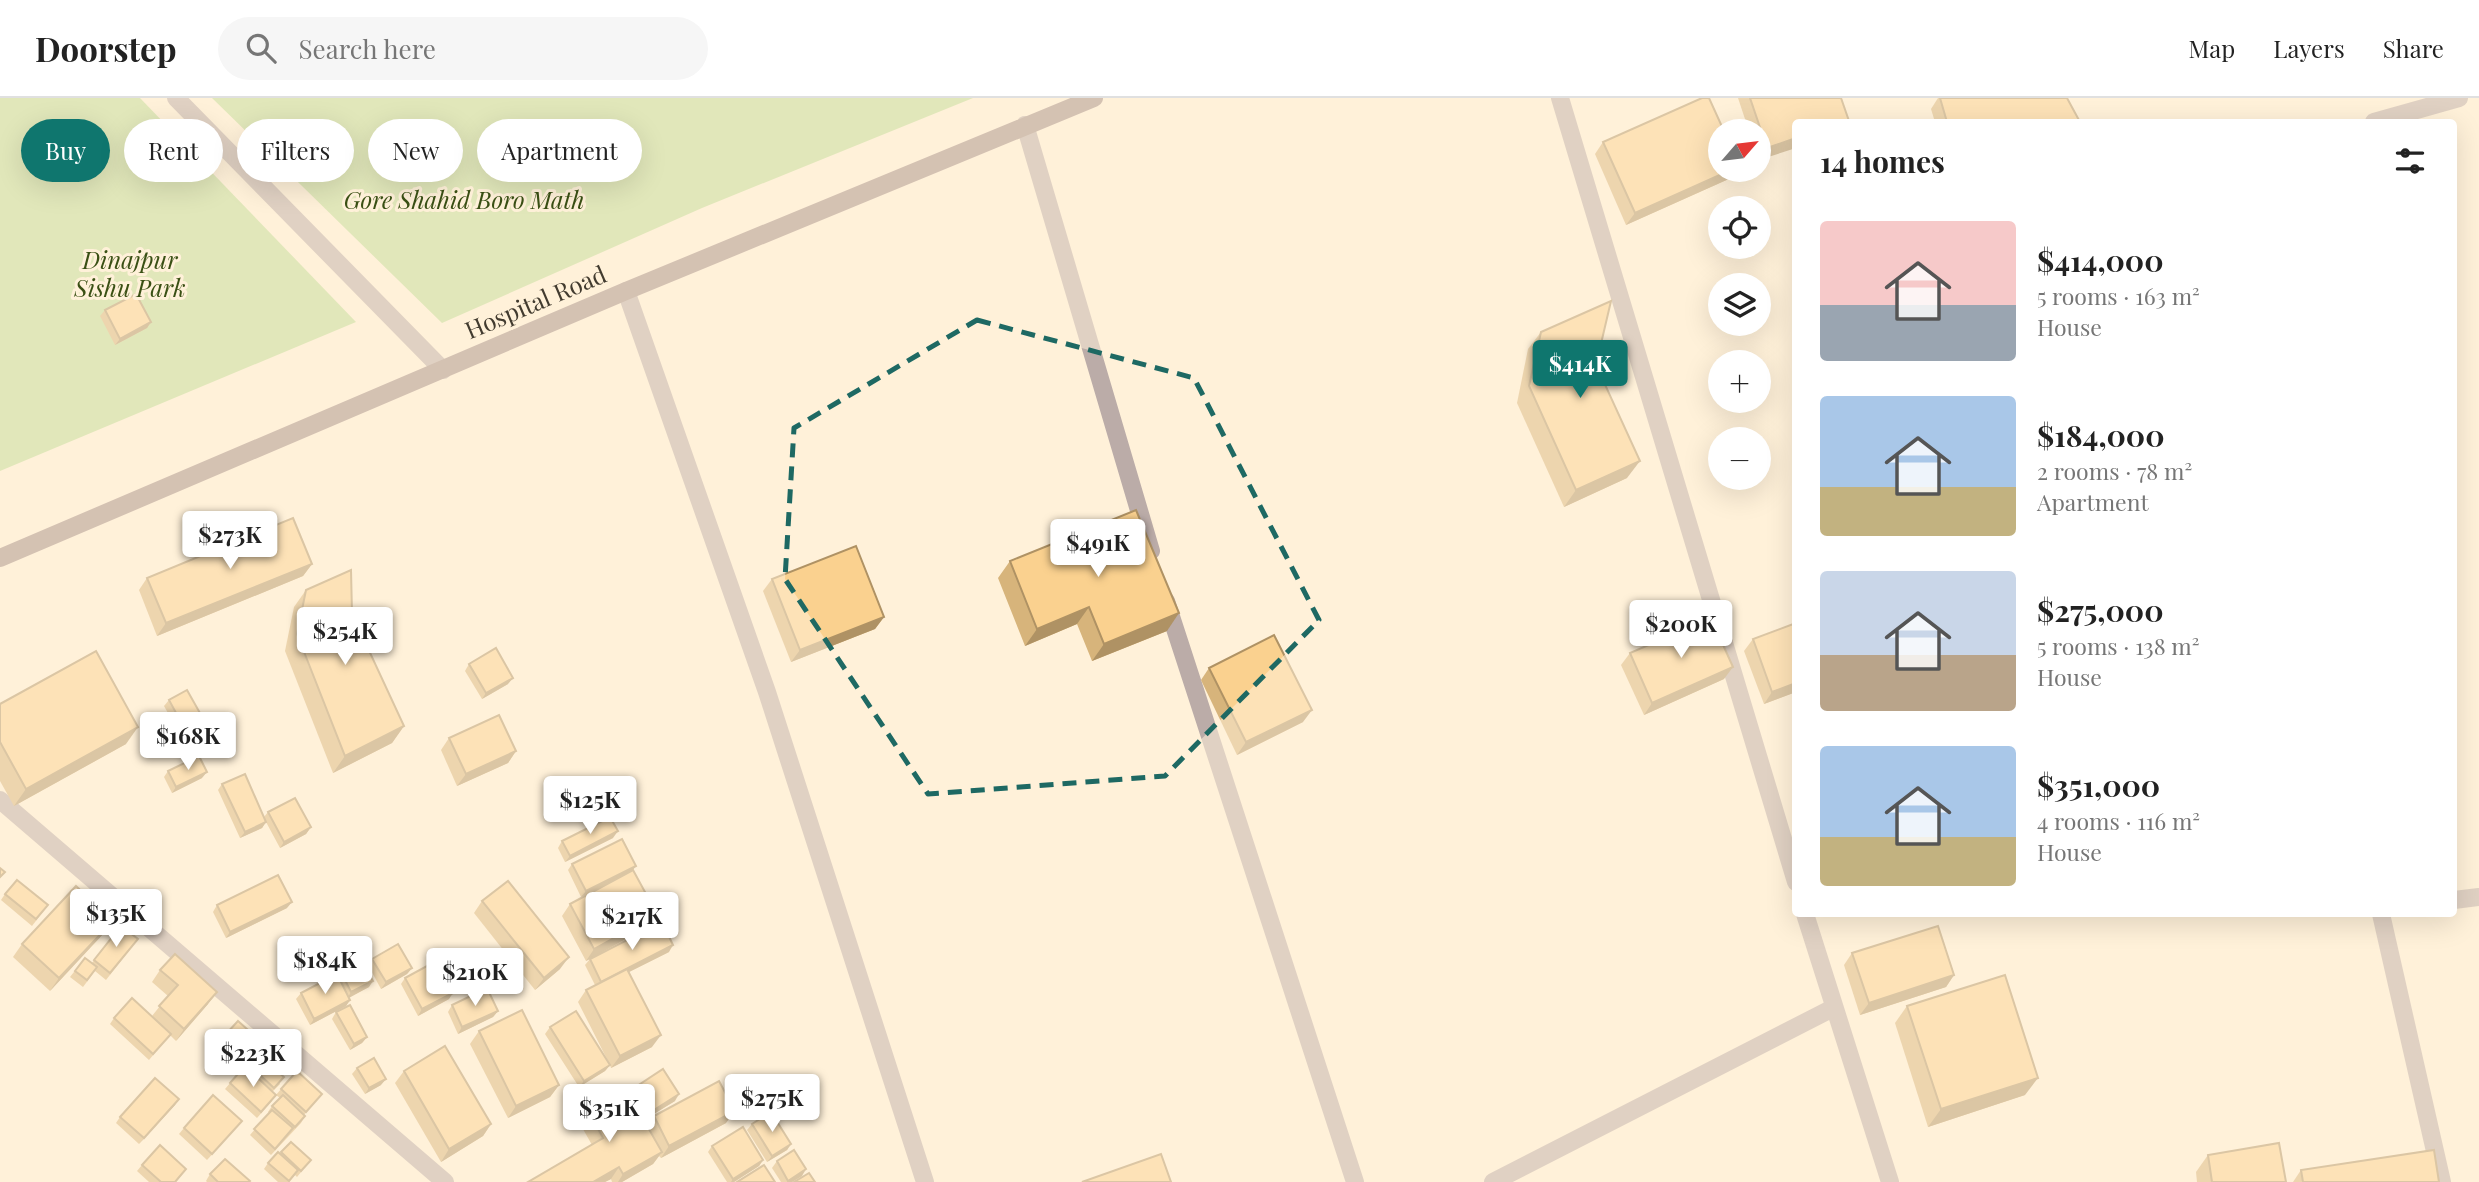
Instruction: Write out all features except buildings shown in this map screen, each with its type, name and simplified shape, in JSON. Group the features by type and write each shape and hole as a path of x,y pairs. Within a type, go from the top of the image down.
{"main road":[{"name":"Hospital Road","path":"0,558 626,291 1094,98"}],"street":[{"path":"176,98 443,370"},
{"path":"1560,98 1792,869"},
{"path":"2385,119 2459,98"},
{"path":"1025,125 1154,563"},
{"path":"626,291 767,692 925,1182"},
{"path":"1162,590 1190,683 1355,1182"},
{"path":"0,800 445,1182"},
{"path":"2457,900 2479,897"},
{"path":"1806,917 1890,1182"},
{"path":"2382,917 2442,1182"},
{"path":"1493,1182 1833,1008"}],"highlighted area":[{"path":"977,320 1194,378 1319,620 1165,776 928,794 785,579 794,428"}],"green space":[{"name":"Dinajpur Sishu Park","path":"0,98 140,98 160,119 124,119 124,182 221,182 356,322 0,471"},
{"name":"Gore Shahid Boro Math","path":"212,98 973,98 702,208 442,323 298,182 354,182 354,119 237,119 237,122"}]}
